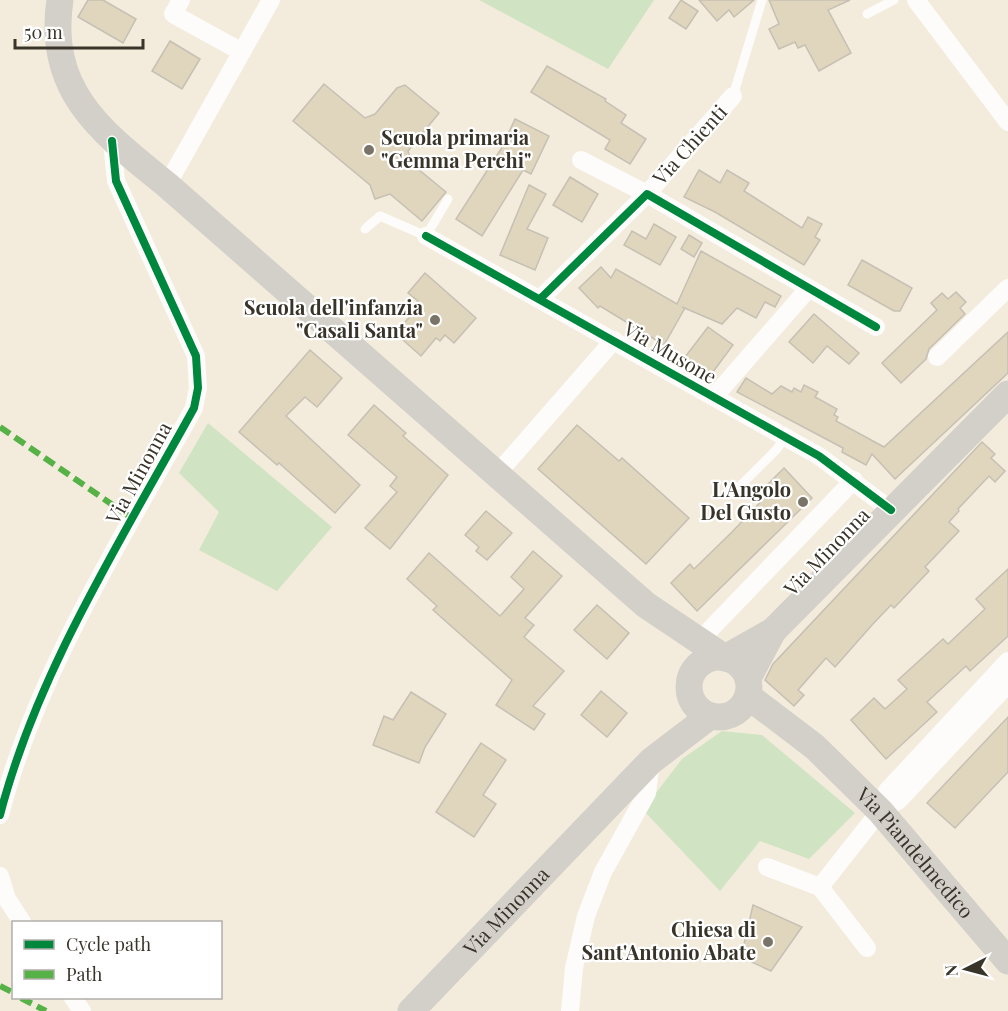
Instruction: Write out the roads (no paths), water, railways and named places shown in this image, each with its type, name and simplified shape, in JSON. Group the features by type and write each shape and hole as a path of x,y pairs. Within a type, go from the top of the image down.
{"main road":[{"path":"58,10 59,50 68,82 83,109 112,141 167,185 646,605 739,665 734,701 701,711 690,688 677,644 646,605"},
{"name":"Via Minonna","path":"411,1011 651,761 734,701 773,632 1008,394"},
{"name":"Via Minonna","path":"651,761 703,662 725,658 773,632"},
{"name":"Via Piandelmedico","path":"734,701 770,725 816,747 880,811 1008,962"}],"street":[{"path":"181,0 173,14 242,52"},
{"path":"167,185 271,0"},
{"path":"916,0 1008,122"},
{"name":"Via Chienti","path":"540,299 647,194 733,96"},
{"name":"Via Minonna","path":"0,815 11,773 44,692 98,582 194,408 198,388 196,356 116,181 112,141"},
{"path":"581,159 647,194 876,327"},
{"name":"Via Musone","path":"426,236 819,456 854,480 891,510"},
{"path":"937,357 1008,288"},
{"path":"714,397 808,289"},
{"path":"497,474 614,340"},
{"path":"700,640 854,480"},
{"path":"820,887 880,811 887,790 1008,661"},
{"path":"880,811 898,801 1008,684"},
{"path":"570,1011 574,968 586,916 603,872 647,794 651,761"},
{"path":"767,867 820,887 867,948"},
{"path":"0,876 7,899 21,921"}],"lane":[{"path":"733,96 762,0"},
{"path":"867,14 894,0"},
{"path":"365,229 380,216 426,236 448,199"},
{"path":"734,492 777,449 784,436"}],"place":[{"name":"Scuola primaria \"Gemma Perchi\"","path":"369,150"},
{"name":"Scuola dell'infanzia \"Casali Santa\"","path":"435,320"},
{"name":"L'Angolo Del Gusto","path":"803,502"},
{"name":"Chiesa di Sant'Antonio Abate","path":"768,942"}]}
